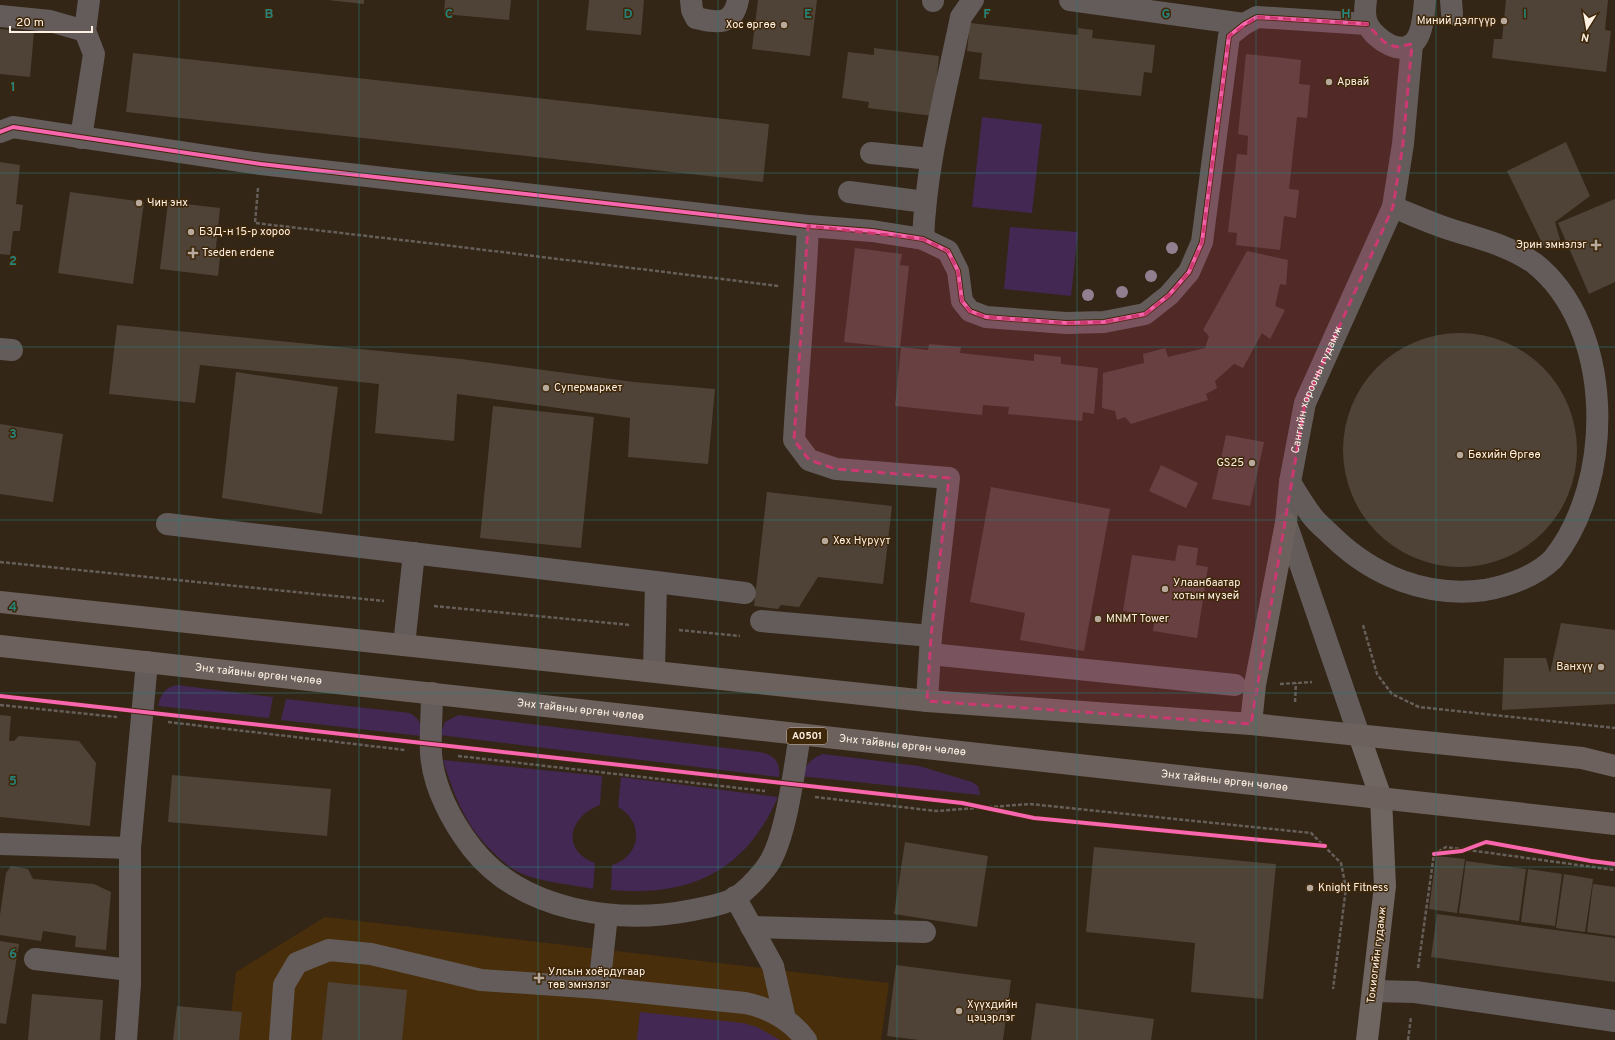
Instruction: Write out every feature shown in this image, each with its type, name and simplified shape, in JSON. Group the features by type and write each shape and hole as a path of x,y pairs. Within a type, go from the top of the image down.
{"highway":[{"path":"1251,724 1255,684 1286,523"},
{"path":"0,602 928,701 1251,724 1582,758 1615,766"},
{"name":"Энх тайвны өргөн чөлөө","path":"0,646 1615,824"}],"main road":[{"name":"Токиогийн гудамж","path":"1359,735 1381,798 1384,886 1367,1040"}],"street":[{"path":"81,138 94,54 85,31 89,0"},
{"path":"691,0 692,10 696,18 716,22 726,20 736,11 738,0"},
{"path":"923,239 925,202 931,160 961,17 973,0"},
{"path":"1070,0 1244,24"},
{"path":"1366,0 1367,24 1377,37 1396,47 1404,47 1412,44"},
{"name":"Сангийн хорооны гудамж","path":"1359,735 1286,523 1290,482 1305,403 1392,207 1403,144 1412,44 1419,35 1425,0"},
{"path":"0,16 50,21 85,31"},
{"path":"0,132 13,127 260,164 808,226 872,231 923,239 948,251 958,271 962,301 970,311 986,317 1073,322 1104,322 1145,314 1169,295 1189,272 1202,242 1229,36 1244,24 1257,17 1367,24"},
{"path":"871,153 931,160"},
{"path":"849,192 925,202"},
{"path":"1290,482 1312,517 1340,545 1383,574 1409,584 1438,591 1467,592 1495,588 1525,578 1553,560 1575,532 1592,502 1602,473 1607,442 1606,389 1602,364 1594,338 1578,310 1556,282 1534,264 1508,249 1479,237 1449,229 1392,207"},
{"path":"808,226 806,290 798,364 794,440 809,460 836,469 949,478 931,645 928,701"},
{"path":"167,524 745,593"},
{"path":"404,645 414,553"},
{"path":"654,672 656,582"},
{"path":"761,621 1235,685"},
{"path":"126,1040 130,970 130,848 140,719 147,662"},
{"path":"432,693 431,753 434,772 442,797 456,825 473,849 492,868 539,898 572,909 607,915 644,917 684,912 715,906 735,898 766,868 776,848 790,794 800,735"},
{"path":"0,844 130,848"},
{"path":"735,898 773,966 785,1019"},
{"path":"599,988 607,915"},
{"path":"751,927 925,932"},
{"path":"280,1040 284,985 297,963 329,950 371,954 481,980 599,988 745,1003 766,1009 785,1019 806,1040"},
{"path":"35,959 130,970"},
{"path":"1373,991 1415,992 1615,1021"}],"path":[{"path":"260,164 256,223 806,290"},
{"path":"0,562 741,636"},
{"path":"1363,625 1377,674 1392,694 1419,706 1615,728"},
{"path":"1274,684 1312,682"},
{"path":"1295,702 1296,683"},
{"path":"0,705 140,719 936,811 1030,804 1311,833 1341,863 1346,888 1333,989"},
{"path":"962,803 1005,812"},
{"path":"1408,1040 1434,854 1467,849 1480,844"},
{"path":"1317,846 1325,846"},
{"path":"1467,849 1615,870"},
{"path":"1583,860 1609,864"}],"highlighted area":[{"path":"1257,17 1367,24 1384,42 1396,47 1412,44 1403,144 1393,207 1305,403 1251,724 927,701 931,636 949,478 836,469 809,460 794,440 808,226 923,239 948,251 958,271 962,301 970,311 986,317 1066,323 1104,322 1145,314 1169,295 1189,272 1202,242 1229,36"}],"shaded area":[{"path":"982,117 1042,124 1032,213 972,207"},
{"path":"1010,227 1078,232 1071,296 1004,289"},
{"path":"177,685 273,697 269,718 158,706 164,692 169,687"},
{"path":"286,699 410,713 420,723 421,736 281,720"},
{"path":"458,715 759,752 772,757 775,760 779,767 779,777 440,735 445,722"},
{"path":"823,754 919,766 972,782 978,786 980,795 800,776 809,762"},
{"path":"443,760 602,776 600,805 589,810 581,817 575,825 573,834 573,843 577,851 584,858 595,863 593,889 535,878 518,872 502,861 484,843 468,821 457,799"},
{"path":"621,777 778,797 765,823 749,844 731,861 712,874 690,883 666,889 640,891 611,890 612,865 622,861 629,854 634,847 636,838 636,830 633,821 627,813 618,807"},
{"name":"Улсын хоёрдугаар төв эмнэлэг","path":"325,917 889,983 881,1040 228,1040 236,972"},
{"path":"640,1012 743,1023 757,1027 780,1040 637,1040"}],"building":[{"path":"328,0 364,0 364,4"},
{"path":"445,0 511,0 509,20 444,14"},
{"path":"589,0 644,0 641,35 586,30"},
{"name":"Хос өргөө","path":"758,0 817,0 810,56 752,49"},
{"path":"1506,0 1608,0 1605,30 1611,31 1606,72 1492,58 1494,39 1502,39"},
{"path":"970,23 1078,35 1078,28 1093,30 1092,38 1155,45 1152,73 1144,72 1141,96 979,79 982,53 967,51"},
{"path":"0,29 34,32 30,77 0,74"},
{"path":"874,48 939,56 933,116 868,108 869,102 842,98 848,52 874,55"},
{"path":"133,53 769,124 763,182 126,112"},
{"path":"1246,54 1301,60 1299,84 1310,85 1307,118 1297,117 1289,189 1299,190 1296,218 1284,216 1280,250 1236,245 1237,233 1228,232 1237,154 1247,155 1248,136 1238,134"},
{"path":"1566,142 1590,196 1555,222 1561,243 1545,249 1507,171"},
{"path":"0,162 20,165 16,204 23,205 20,231 13,231 10,255 0,254"},
{"path":"70,192 144,202 133,284 58,273"},
{"path":"1615,199 1615,282 1589,294 1558,223"},
{"name":"БЗД-н 15-р хороо","path":"168,202 220,208 215,257 220,257 218,276 160,269"},
{"path":"855,248 902,254 900,265 909,266 900,348 844,342"},
{"path":"1247,251 1288,260 1286,285 1280,284 1275,306 1285,310 1270,339 1262,333 1243,368 1234,364 1215,381 1217,388 1206,394 1208,400 1131,424 1125,417 1117,420 1115,411 1102,408 1103,373 1144,363 1143,354 1165,348 1168,357 1205,348 1209,336 1203,330"},
{"path":"117,325 461,359 634,382 715,389 708,464 628,457 630,418 457,394 454,441 375,433 379,384 200,365 195,403 109,394"},
{"name":"Бөхийн Өргөө","path":"1460,333 1494,338 1505,342 1525,353 1543,367 1557,385 1568,405 1572,416 1577,450 1572,484 1568,495 1557,515 1543,533 1525,547 1505,558 1494,562 1460,567 1426,562 1415,558 1395,547 1377,533 1363,515 1352,495 1348,484 1343,450 1348,416 1352,405 1363,385 1377,367 1395,353 1415,342 1426,338"},
{"path":"929,344 961,347 960,353 1034,361 1034,354 1061,357 1061,364 1098,368 1094,414 1083,412 1082,421 1008,414 1009,407 983,405 982,415 895,406 901,347 928,350"},
{"path":"236,372 338,387 322,514 222,498"},
{"path":"493,406 594,417 581,548 480,538"},
{"path":"0,424 63,434 53,502 0,494"},
{"path":"1226,435 1264,442 1250,506 1212,499"},
{"path":"1161,465 1198,483 1186,508 1149,491"},
{"path":"991,487 1110,509 1084,651 1020,640 1025,613 970,602"},
{"name":"Хөх Нуруут","path":"767,492 892,506 883,584 818,577 799,607 781,605 778,609 754,606"},
{"name":"Улаанбаатар хотын музей","path":"1178,545 1198,548 1196,565 1208,567 1197,638 1153,631 1155,616 1123,611 1132,555 1175,561"},
{"path":"1561,623 1615,630 1615,704 1502,710 1504,658 1546,658 1550,673"},
{"path":"0,715 11,716 9,741 14,741 19,736 79,741 96,763 90,826 0,817"},
{"path":"172,775 331,789 327,836 168,822"},
{"path":"905,842 988,856 977,927 894,914"},
{"path":"1094,847 1276,864 1263,999 1191,992 1195,943 1086,932"},
{"path":"1436,856 1465,859 1457,913 1429,909"},
{"path":"1466,861 1526,869 1519,921 1459,913"},
{"path":"11,866 28,869 33,879 94,884 111,892 106,950 75,947 76,936 43,931 41,941 0,935 0,915 6,873"},
{"path":"1528,869 1562,874 1555,926 1521,922"},
{"path":"1564,874 1593,879 1585,932 1556,928"},
{"path":"1593,884 1615,887 1615,936 1587,932"},
{"path":"1437,914 1615,938 1615,982 1431,957"},
{"path":"0,941 19,944 6,1024 0,1023"},
{"path":"896,965 1011,980 1003,1040 919,1040 887,1036"},
{"path":"328,982 407,990 402,1040 322,1040"},
{"path":"32,994 103,1000 100,1040 28,1040"},
{"path":"1036,1003 1154,1019 1151,1040 1031,1040"},
{"path":"177,1006 242,1012 239,1040 173,1040"}],"cycle path":[{"path":"0,132 13,127 261,164 808,226 872,231 923,239 948,251 958,271 962,301 970,311 986,317 1066,323 1104,322 1145,314 1169,295 1189,272 1202,242 1229,36 1244,24 1257,17 1367,24"},
{"path":"0,696 962,803 1034,818 1325,846"},
{"path":"1434,854 1462,851 1486,842 1615,864"}],"place":[{"name":"Миний дэлгүүр","path":"1504,21"},
{"name":"Хос өргөө","path":"784,25"},
{"name":"Арвай","path":"1329,82"},
{"name":"Чин энх","path":"139,203"},
{"name":"БЗД-н 15-р хороо","path":"191,232"},
{"name":"Эрин эмнэлэг","path":"1596,245"},
{"name":"Tseden erdene","path":"193,253"},
{"name":"Супермаркет","path":"546,388"},
{"name":"Бөхийн Өргөө","path":"1460,455"},
{"name":"GS25","path":"1252,463"},
{"name":"Хөх Нуруут","path":"825,541"},
{"name":"Улаанбаатар хотын музей","path":"1165,589"},
{"name":"MNMT Tower","path":"1098,619"},
{"name":"Ванхүү","path":"1601,667"},
{"name":"Knight Fitness","path":"1310,888"},
{"name":"Улсын хоёрдугаар төв эмнэлэг","path":"539,978"},
{"name":"Хүүхдийн цэцэрлэг","path":"959,1011"}]}
